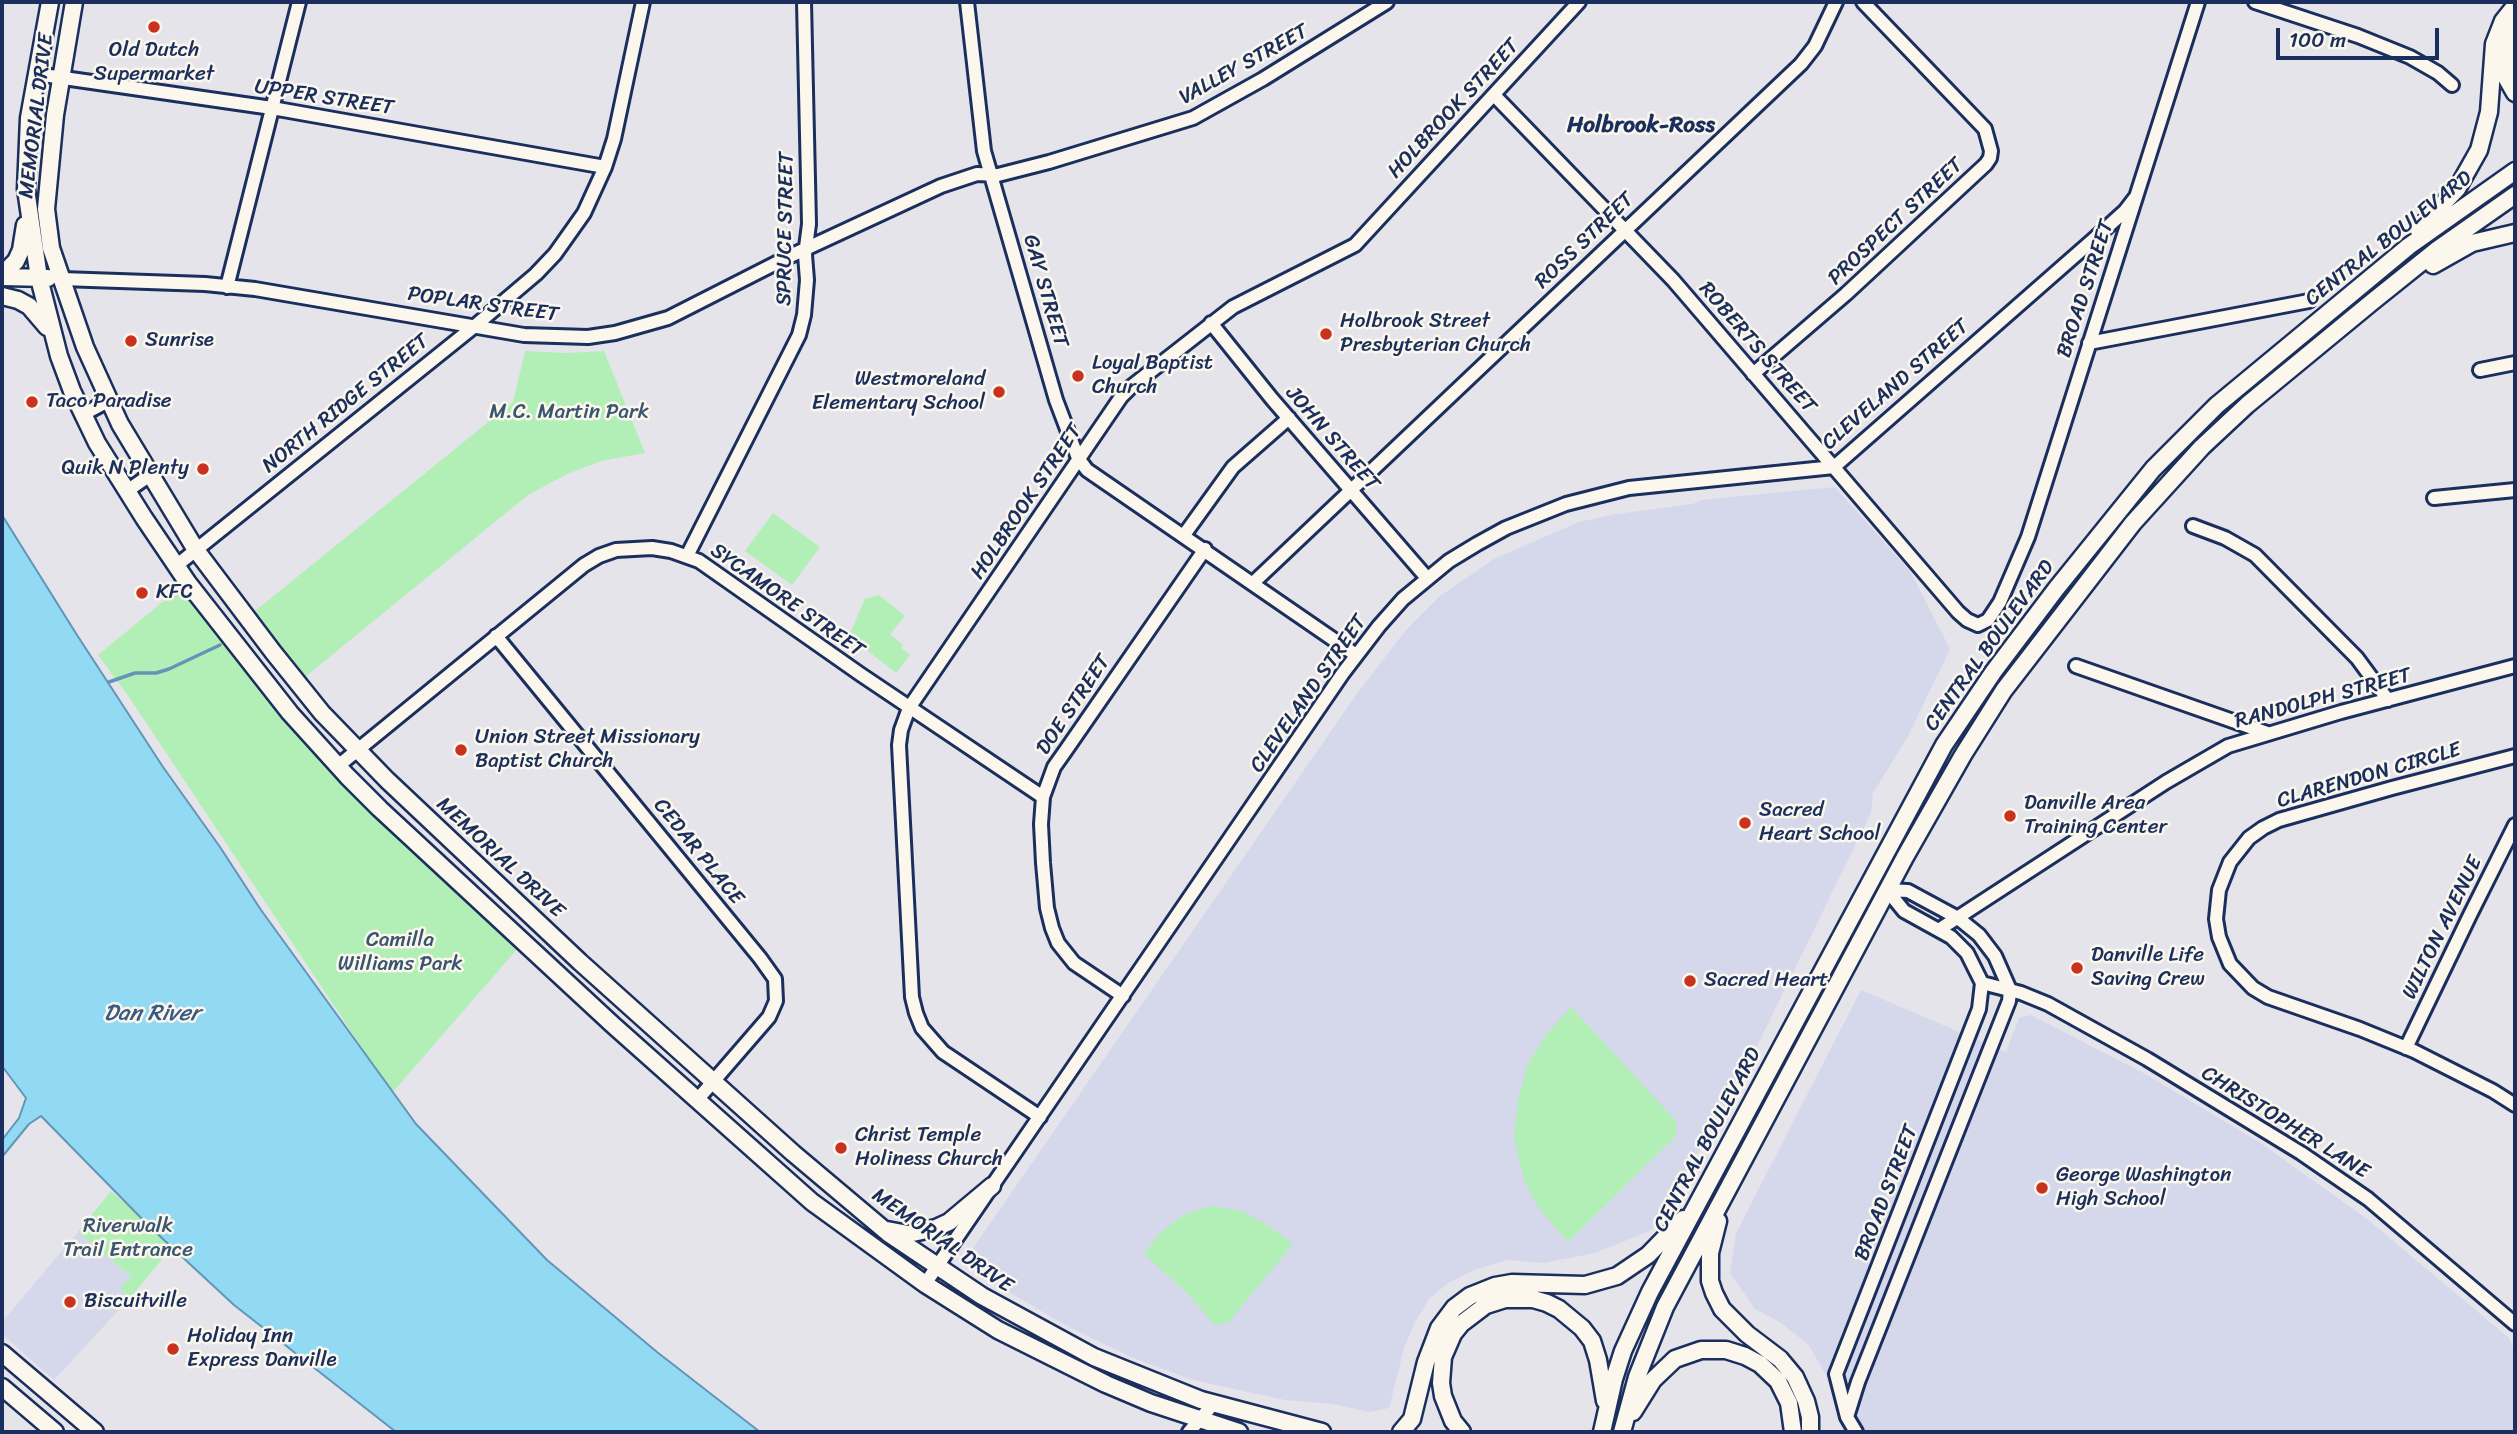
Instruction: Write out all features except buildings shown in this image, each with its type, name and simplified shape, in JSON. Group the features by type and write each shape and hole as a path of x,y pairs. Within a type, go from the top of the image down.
{"main road":[{"name":"MEMORIAL DRIVE","path":"50,2 36,74 26,156 28,209 39,278 52,334 82,415 127,491 176,566 263,680 338,766 540,958 812,1202 925,1284 998,1330 1194,1426 1239,1432"},
{"name":"MEMORIAL DRIVE","path":"74,2 60,78 46,208 51,248 85,347 108,401 196,550 273,652 356,750 540,925 880,1227 1002,1309 1060,1340 1144,1378 1214,1403 1322,1432"},
{"path":"2353,291 2446,202 2471,168 2486,131 2494,44 2503,21 2515,6"},
{"path":"2515,21 2507,35 2505,69 2515,93"},
{"name":"CENTRAL BOULEVARD","path":"1604,1425 1614,1379 1637,1318 1944,745 1994,671 2153,469 2217,405 2428,232 2515,171"},
{"name":"CENTRAL BOULEVARD","path":"1622,1431 1637,1377 1660,1319 1888,890 1980,725 2004,690 2133,523 2211,438 2247,405 2438,249 2515,195"},
{"path":"2,276 9,270 21,250 28,209"},
{"path":"2337,331 2351,328 2431,266 2459,248 2495,236 2515,233"},
{"path":"2,276 62,279"},
{"path":"2,296 29,306 52,334"},
{"path":"880,1227 908,1234 936,1228 948,1222 992,1186"},
{"path":"1723,1200 1710,1253 1710,1281 1714,1293 1722,1309 1747,1334 1780,1359 1795,1377 1806,1401 1810,1432"},
{"path":"1401,1432 1412,1419 1426,1362 1439,1328 1454,1308 1471,1296 1495,1286 1512,1283 1586,1285 1617,1276 1648,1255 1699,1201"},
{"path":"1462,1432 1453,1421 1443,1396 1443,1357 1453,1334 1461,1324 1486,1305 1505,1299 1547,1303 1582,1328 1592,1342 1598,1360 1604,1425"},
{"path":"1622,1431 1662,1369 1688,1353 1712,1349 1745,1356 1768,1370 1784,1390 1790,1403 1793,1432"},
{"path":"3,1357 95,1432"},
{"path":"2,1387 55,1432"}],"street":[{"path":"227,287 299,2"},
{"name":"NORTH RIDGE STREET","path":"176,566 475,326 536,274 555,254 584,213 605,167 614,139 643,2"},
{"name":"SPRUCE STREET","path":"687,556 799,335 806,300 805,249 809,225 804,2"},
{"name":"GAY STREET","path":"967,2 984,151 1056,400 1078,458 1087,470 1356,655"},
{"name":"VALLEY STREET","path":"990,175 1049,162 1193,118 1263,79 1387,2"},
{"name":"HOLBROOK STREET","path":"1040,1117 943,1052 922,1028 916,1013 912,997 899,745 909,708 1121,397 1233,307 1355,245 1578,2"},
{"name":"ROSS STREET","path":"1253,583 1801,64 1815,47 1836,2"},
{"name":"PROSPECT STREET","path":"1753,374 1846,294 1986,164 1991,150 1984,129 1863,2"},
{"name":"BROAD STREET","path":"2007,586 2028,537 2198,2"},
{"path":"2255,2 2358,36 2410,57 2438,73 2452,85"},
{"name":"UPPER STREET","path":"36,74 272,108 605,167"},
{"name":"ROBERTS STREET","path":"1494,95 1673,280 1958,612 1978,625 1989,620 2007,586"},
{"name":"POPLAR STREET","path":"62,279 227,287 524,335 559,337 615,333 668,318 924,193 976,174 990,175"},
{"name":"CLEVELAND STREET","path":"925,1284 1356,655 1395,608 1427,578 1506,528 1535,514 1587,498 1629,488 1834,467 2094,239 2125,211 2135,198"},
{"path":"2089,344 2309,301"},
{"name":"JOHN STREET","path":"1210,323 1427,578"},
{"path":"2480,370 2515,363"},
{"path":"82,415 108,401"},
{"path":"1184,535 1233,467 1289,418"},
{"path":"127,491 150,475"},
{"path":"2434,498 2515,490"},
{"path":"2193,526 2225,538 2255,555 2357,658 2388,701"},
{"name":"SYCAMORE STREET","path":"338,766 584,565 616,550 652,548 699,561 909,708 1043,797"},
{"name":"DOE STREET","path":"1123,996 1074,963 1058,943 1047,908 1041,824 1043,797 1054,768 1205,549"},
{"name":"CEDAR PLACE","path":"495,636 775,979 776,1001 768,1017 698,1099"},
{"path":"2076,666 2268,733"},
{"name":"RANDOLPH STREET","path":"1940,929 2210,755 2238,742 2515,666"},
{"name":"CLARENDON CIRCLE","path":"2406,1048 2268,996 2241,977 2230,964 2219,937 2216,904 2221,883 2230,862 2249,838 2279,821 2515,756"},
{"name":"WILTON AVENUE","path":"2406,1048 2515,825"},
{"path":"1888,890 1908,891 1958,918 1979,935 1995,956 2010,990"},
{"path":"1888,890 1903,911 1940,929 1967,953 1982,983"},
{"name":"BROAD STREET","path":"1856,1432 1847,1416 1836,1374 1979,1009 1982,983"},
{"name":"CHRISTOPHER LANE","path":"1982,983 2048,1004 2093,1028 2311,1159 2368,1199 2515,1324"},
{"name":"BROAD STREET","path":"1847,1416 1858,1382 2009,1001 2010,990"},
{"path":"2406,1048 2514,1104"},
{"path":"1194,1426 1214,1403"}],"shaded area":[{"path":"1835,487 1910,571 1950,649 1908,736 1873,793 1871,813 1737,1087 1652,1230 1595,1253 1543,1263 1507,1260 1474,1270 1448,1283 1429,1299 1415,1322 1404,1348 1389,1408 1370,1412 1332,1404 1285,1400 1193,1380 1133,1358 1063,1324 962,1264 1356,695 1406,630 1440,596 1494,559 1579,522 1616,514 1693,504 1701,500"},
{"name":"George Washington High School","path":"1861,990 2006,1052 2019,1018 2031,1015 2147,1075 2259,1142 2367,1219 2509,1338 2515,1352 2515,1432 1844,1432 1826,1375 1808,1344 1778,1321 1755,1309 1730,1273 1736,1233"},
{"path":"78,1232 131,1276 121,1289 130,1298 54,1380 2,1334 2,1322"}],"green space":[{"name":"M.C. Martin Park","path":"525,351 604,351 645,453 601,461 567,474 528,495 305,677 255,611 513,402"},
{"path":"773,513 820,547 792,585 745,551"},
{"name":"Camilla Williams Park","path":"182,586 335,772 518,948 392,1093 129,697 98,655"},
{"path":"879,595 905,616 890,634 910,655 896,673 849,636 865,599"},
{"path":"1571,1007 1676,1121 1676,1136 1568,1242 1538,1207 1525,1183 1514,1137 1518,1101 1528,1064 1546,1035"},
{"name":"Riverwalk Trail Entrance","path":"111,1191 174,1245 130,1298 120,1289 131,1276 78,1232"},
{"path":"1209,1206 1239,1210 1266,1224 1293,1244 1228,1323 1215,1325 1187,1293 1144,1254 1160,1233 1183,1215"}],"water":[{"name":"Dan River","path":"2,515 163,767 261,910 416,1124 547,1260 657,1352 760,1432 396,1432 234,1305 151,1228 41,1116 29,1124 2,1157 2,1140 19,1118 26,1098 2,1066"}],"waterway":[{"path":"109,682 135,673 156,673 169,669 220,645"}],"place":[{"name":"Old Dutch Supermarket","path":"154,27"},
{"name":"Holbrook Street Presbyterian Church","path":"1326,334"},
{"name":"Sunrise","path":"131,341"},
{"name":"Loyal Baptist Church","path":"1078,376"},
{"name":"Westmoreland Elementary School","path":"999,392"},
{"name":"Taco Paradise","path":"32,402"},
{"name":"Quik N Plenty","path":"203,469"},
{"name":"KFC","path":"142,593"},
{"name":"Union Street Missionary Baptist Church","path":"461,750"},
{"name":"Danville Area Training Center","path":"2010,816"},
{"name":"Sacred Heart School","path":"1745,823"},
{"name":"Danville Life Saving Crew","path":"2077,968"},
{"name":"Sacred Heart","path":"1690,981"},
{"name":"Christ Temple Holiness Church","path":"841,1148"},
{"name":"George Washington High School","path":"2042,1188"},
{"name":"Biscuitville","path":"70,1302"},
{"name":"Holiday Inn Express Danville","path":"173,1349"}],"district":[{"name":"Holbrook-Ross","path":"1641,126"}]}
